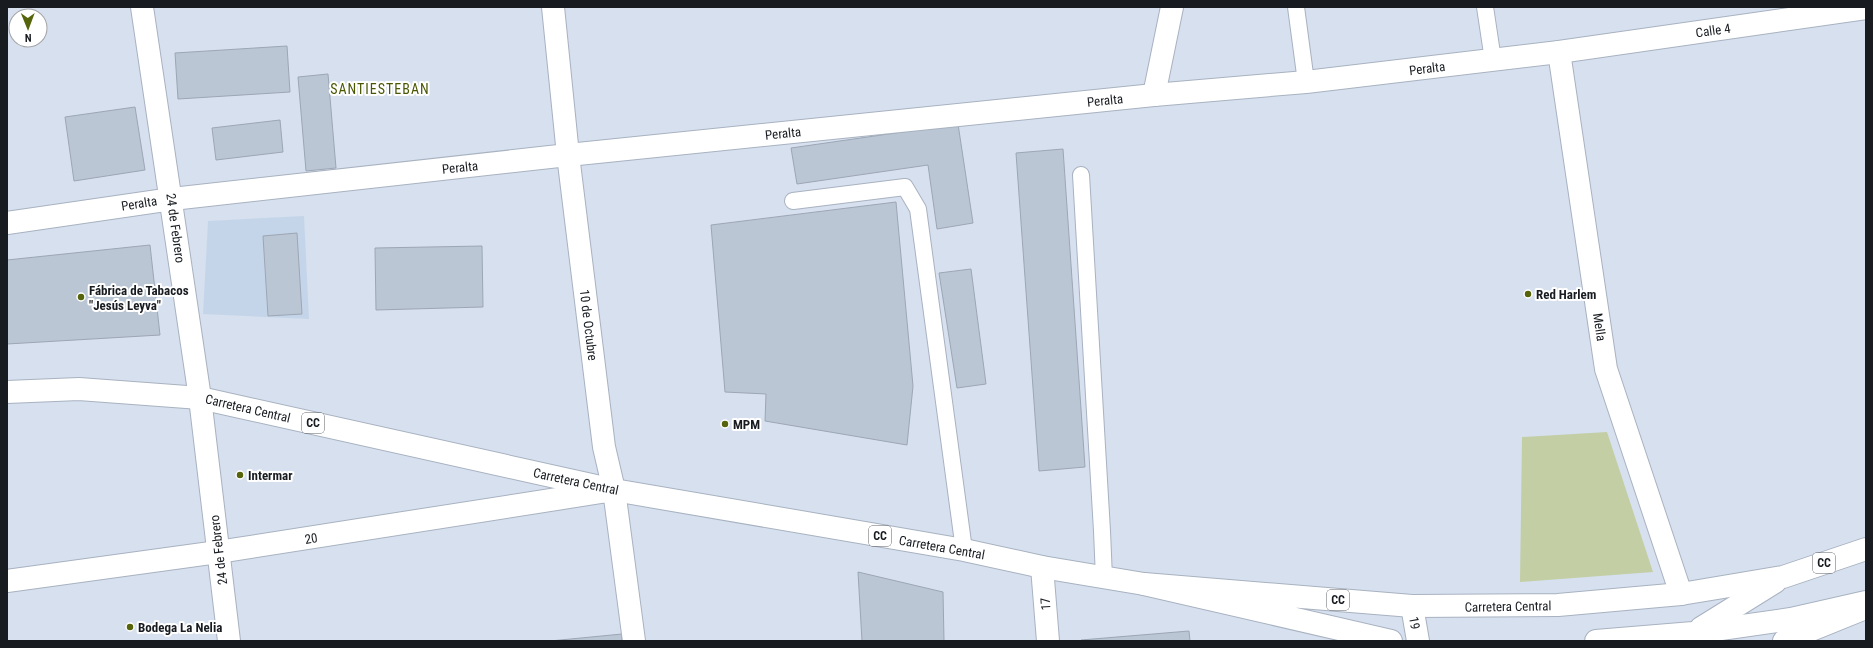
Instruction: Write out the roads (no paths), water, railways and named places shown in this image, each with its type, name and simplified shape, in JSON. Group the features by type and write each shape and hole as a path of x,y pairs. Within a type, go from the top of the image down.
{"street":[{"name":"24 de Febrero","path":"142,7 172,198 200,398 229,641"},
{"name":"10 de Octubre","path":"553,7 568,155 604,447 614,490 634,641"},
{"path":"1154,95 1172,7"},
{"name":"Calle 4","path":"1559,52 1866,8"},
{"name":"Peralta","path":"7,223 172,198 568,155 1154,95 1306,82 1559,52"},
{"name":"Mella","path":"1559,52 1606,369 1681,594"},
{"name":"Carretera Central","path":"7,392 79,389 200,398 614,490 964,550 1042,567 1144,584 1412,606 1558,605 1681,594 1783,577 1866,549"},
{"name":"20","path":"7,581 218,552 614,490"},
{"name":"17","path":"1042,567 1048,641"},
{"path":"1684,637 1783,577"},
{"name":"Carretera Central","path":"1144,584 1392,641"},
{"path":"1596,641 1684,637 1791,619 1866,602"},
{"name":"19","path":"1412,606 1418,641"},
{"path":"1784,641 1806,636 1866,608"}],"lane":[{"path":"1296,7 1306,82"},
{"path":"1485,7 1493,60"},
{"path":"1081,175 1104,578"},
{"path":"793,201 905,187 918,209 964,550"}],"place":[{"name":"Red Harlem","path":"1528,294"},
{"name":"Fábrica de Tabacos \"Jesús Leyva\"","path":"81,297"},
{"name":"MPM","path":"725,424"},
{"name":"Intermar","path":"240,475"},
{"name":"Bodega La Nelia","path":"130,627"}],"district":[{"name":"SANTIESTEBAN","path":"380,89"}]}
